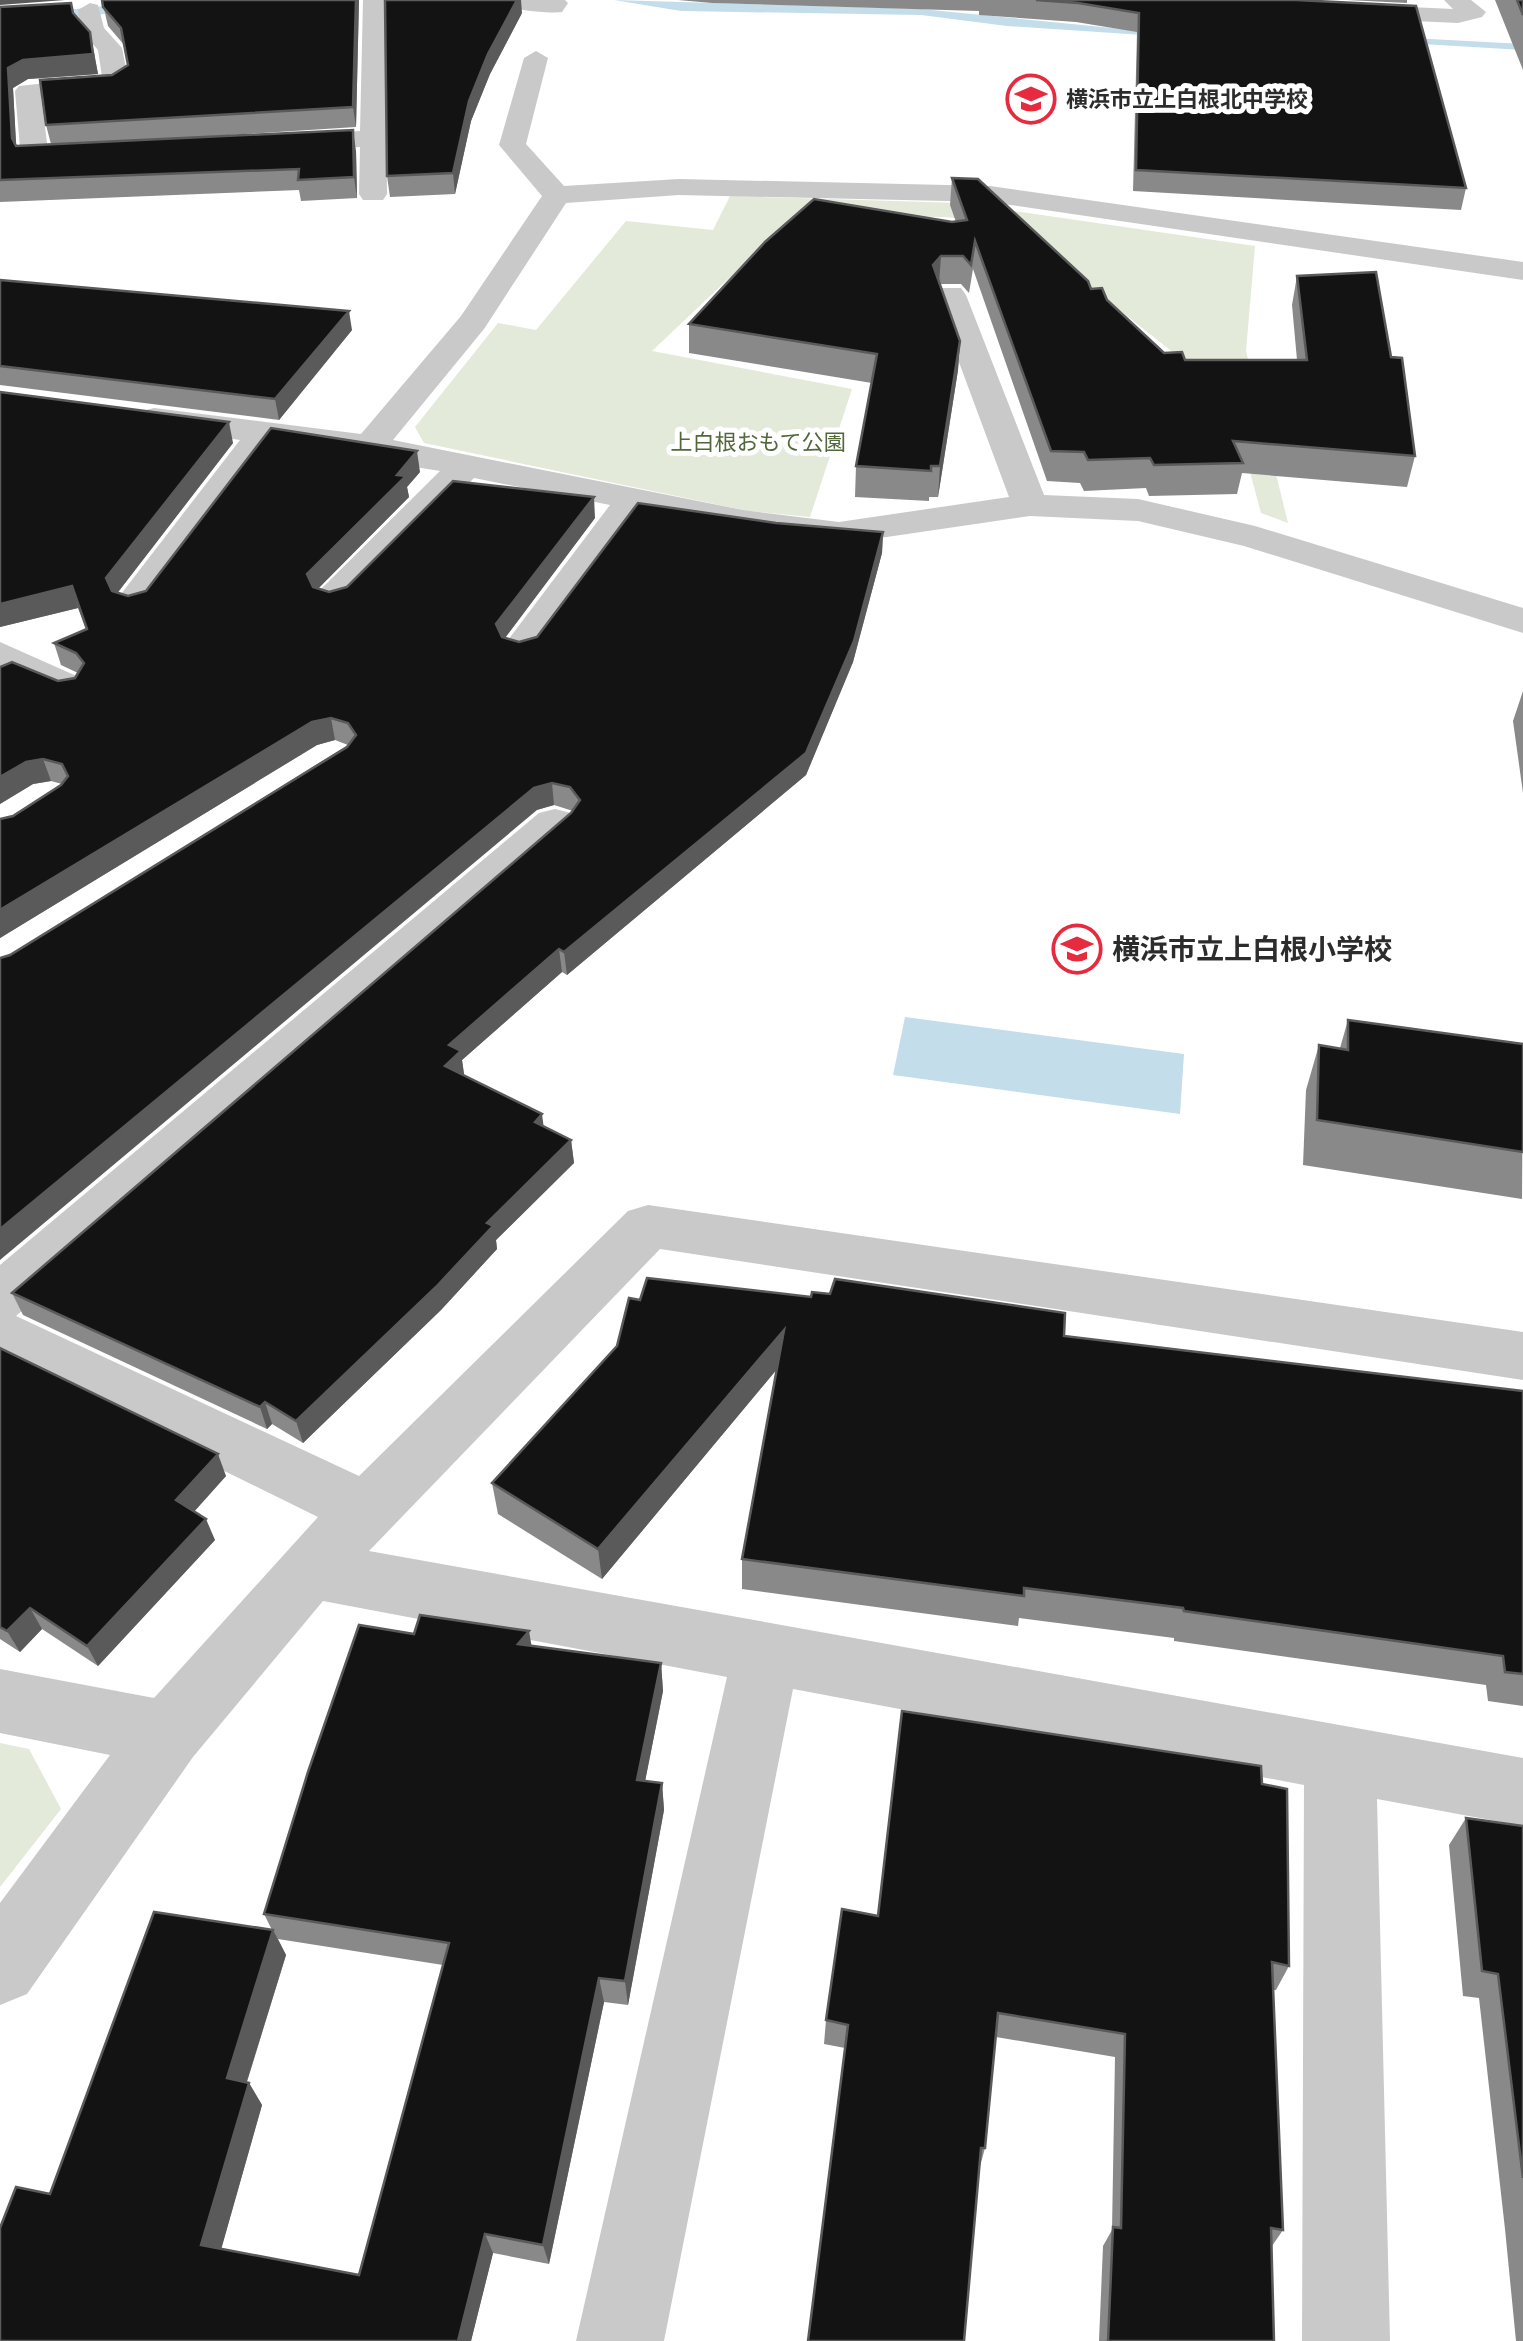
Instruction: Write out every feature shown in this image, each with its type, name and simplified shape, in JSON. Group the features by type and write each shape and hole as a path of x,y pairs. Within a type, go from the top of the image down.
{"street":[{"path":"374,0 374,194"},
{"path":"497,0 556,3 554,7"},
{"path":"1321,10 1458,16 1474,12 1455,0"},
{"path":"90,10 92,30 110,48 116,83 48,86 28,92 35,159 114,154"},
{"path":"536,58 512,145 557,195"},
{"path":"253,145 372,138"},
{"path":"557,195 679,187 975,193 1523,270"},
{"path":"370,446 473,322 557,195"},
{"path":"950,295 1030,505"},
{"path":"113,412 468,462 743,520 839,533 1030,505 1138,510 1255,537 1523,620"},
{"path":"135,602 264,432"},
{"path":"334,598 468,462"},
{"path":"522,648 634,498"},
{"path":"0,654 66,686"},
{"path":"0,1298 554,823"},
{"path":"0,1966 168,1734 309,1569 648,1226 1523,1356"},
{"path":"0,1334 365,1509"},
{"path":"309,1569 768,1650 1523,1792"},
{"path":"620,2341 768,1650"},
{"path":"0,1701 168,1734"},
{"path":"1340,1759 1346,2341"}],"green space":[{"name":"上白根おもて公園","path":"730,196 960,203 1255,246 1246,351 1288,523 1261,513 1239,431 1174,353 1010,224 945,217 836,216 800,211 652,351 852,389 810,517 748,511 424,443 415,427 498,323 536,330 626,221 713,230"},
{"path":"0,1743 29,1749 61,1809 0,1887"}],"water":[{"path":"905,1017 1184,1054 1180,1114 893,1075"}],"building":[{"path":"102,0 356,0 353,107 46,125 40,80 112,75 128,65 121,28 103,7"},
{"path":"385,0 517,0 488,54 469,101 453,173 387,176"},
{"path":"1036,0 1296,0 1416,6 1466,188 1136,170 1139,13"},
{"path":"71,3 73,13 90,32 93,54 23,60 8,68 12,138 16,146 353,130 354,177 298,180 299,169 0,180 0,7"},
{"path":"952,178 978,179 1088,281 1091,289 1102,288 1107,300 1164,353 1182,352 1185,360 1307,360 1297,276 1376,272 1391,357 1402,358 1415,456 1233,441 1243,463 1154,465 1150,458 1088,460 1084,452 1051,451 975,241 971,265 963,256 941,256 933,265 960,341 940,466 931,466 931,471 856,466 877,354 689,324 765,242 814,199 952,222 967,220"},
{"path":"0,280 349,311 275,399 0,366"},
{"path":"0,392 229,422 106,578 112,591 128,596 146,591 271,428 417,451 397,475 406,476 307,574 313,587 329,592 347,587 453,481 594,497 496,624 502,637 519,642 537,637 638,503 776,523 883,532 854,641 806,753 564,952 559,949 449,1045 461,1051 445,1066 542,1114 535,1122 571,1140 487,1223 493,1226 436,1287 296,1421 265,1402 260,1407 12,1293 571,813 580,800 570,787 552,783 534,788 0,1229 0,958 347,747 356,735 348,723 331,718 312,722 0,910 0,819 13,816 61,785 68,776 62,764 43,759 26,762 0,777 0,667 12,662 58,681 75,678 84,663 76,653 54,643 87,629 72,586 0,604"},
{"path":"1348,1020 1523,1044 1523,1152 1317,1120 1319,1045 1348,1050"},
{"path":"647,1278 811,1297 812,1292 830,1294 835,1279 1065,1313 1064,1336 1523,1391 1523,1674 1505,1672 1503,1656 1183,1608 1024,1588 1024,1596 742,1559 784,1330 598,1549 492,1483 617,1346 629,1298 640,1300"},
{"path":"0,1348 218,1454 176,1500 206,1519 87,1646 30,1608 7,1631 0,1627"},
{"path":"420,1615 529,1631 518,1644 661,1663 637,1780 662,1783 625,1981 599,1978 543,2245 485,2234 458,2341 0,2341 0,2228 16,2187 50,2194 154,1912 273,1930 227,2078 249,2083 201,2245 359,2275 449,1943 264,1914 359,1625 414,1634"},
{"path":"902,1711 1261,1766 1262,1784 1287,1789 1289,1966 1272,1962 1283,2230 1271,2228 1274,2341 1108,2341 1113,2227 1121,2228 1125,2034 998,2013 964,2341 808,2341 848,2025 826,2020 842,1909 878,1916"},
{"path":"1466,1818 1523,1826 1523,2178 1498,1974 1482,1971"}],"waterway":[{"path":"0,20 183,0"},
{"path":"619,0 681,8 921,12 1007,23 1158,33"},
{"path":"1393,40 1523,47"}],"place":[{"name":"横浜市立上白根北中学校","path":"1031,99"},
{"name":"横浜市立上白根小学校","path":"1077,949"}]}
